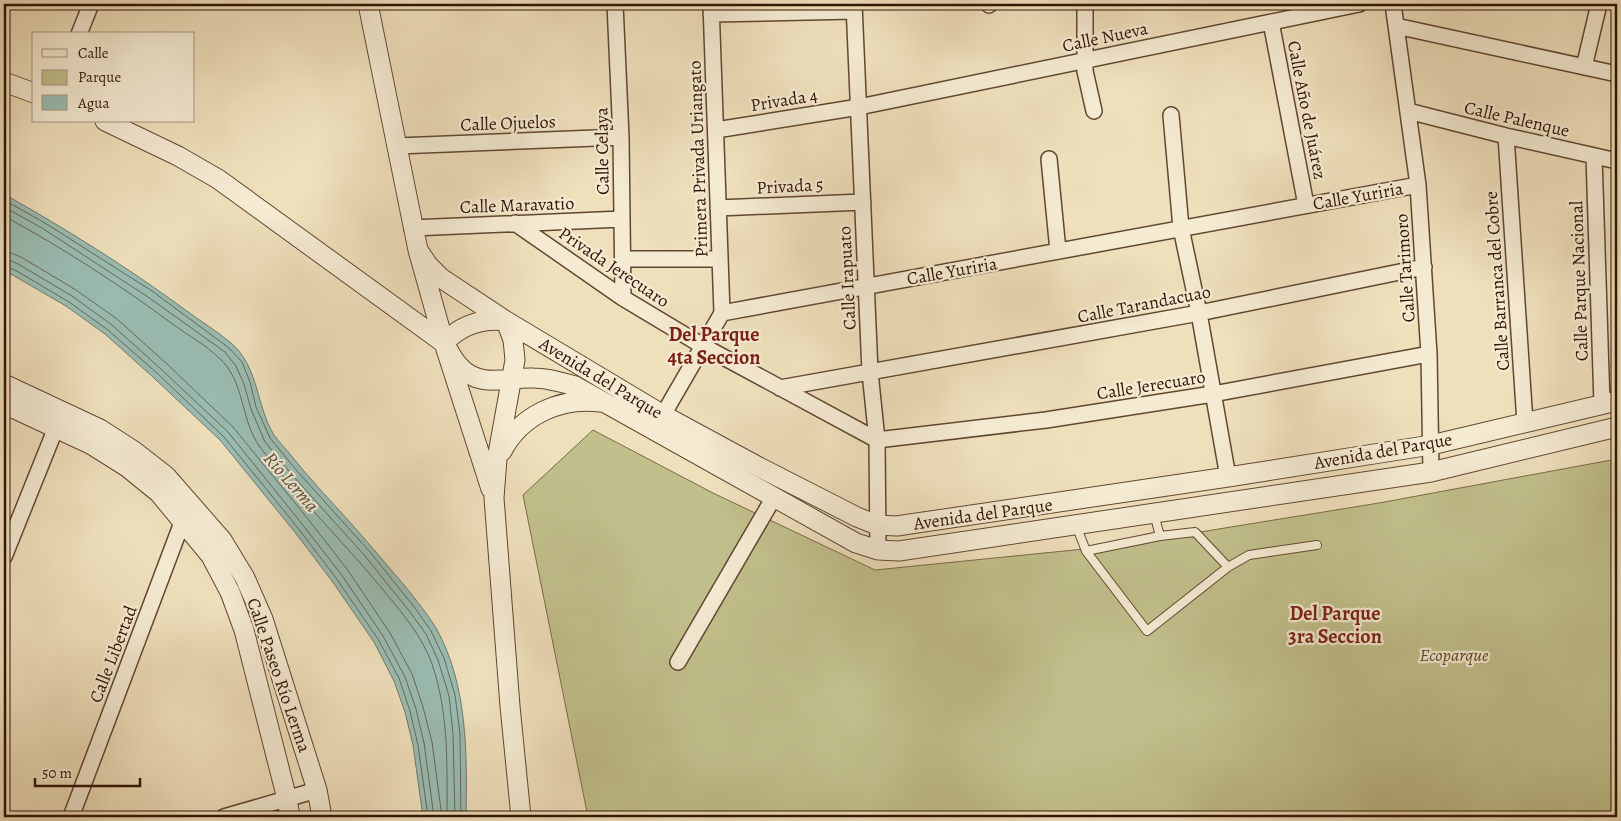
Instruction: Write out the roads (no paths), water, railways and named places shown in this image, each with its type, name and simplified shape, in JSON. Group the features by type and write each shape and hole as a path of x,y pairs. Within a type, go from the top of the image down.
{"street":[{"path":"80,32 91,4"},
{"path":"368,4 412,228 444,343 494,498"},
{"name":"Calle Celaya","path":"616,4 621,138 623,298"},
{"path":"1085,4 1084,60 1087,84 1094,111"},
{"name":"Calle Nueva","path":"858,107 1359,4"},
{"name":"Calle Tarimoro","path":"1393,4 1418,185 1429,354 1432,472"},
{"path":"1584,66 1599,4"},
{"path":"711,9 854,8"},
{"name":"Calle Irapuato","path":"854,8 870,372 877,440 876,525 878,550"},
{"name":"Primera Privada Uriangato","path":"711,9 722,314"},
{"name":"Calle Año de Juárez","path":"1271,22 1306,205"},
{"path":"1396,26 1617,74"},
{"path":"4,82 32,92"},
{"name":"Privada 4","path":"716,130 858,107"},
{"name":"Calle Palenque","path":"1408,112 1617,161"},
{"path":"1171,115 1182,228 1228,477"},
{"path":"107,122 178,156 218,179 444,343"},
{"name":"Calle Barranca del Cobre","path":"1506,136 1525,423"},
{"name":"Calle Ojuelos","path":"397,146 621,138"},
{"name":"Calle Parque Nacional","path":"1594,156 1610,403"},
{"path":"1049,159 1058,251"},
{"name":"Calle Yuriria","path":"722,314 1418,185"},
{"name":"Privada 5","path":"718,208 863,202"},
{"name":"Calle Maravatio","path":"412,228 622,219"},
{"name":"Privada Jerecuaro","path":"516,223 623,298 703,346 877,440"},
{"name":"Avenida del Parque","path":"418,250 428,265 441,278 506,322 663,415 759,467 876,525 897,526 1431,445 1610,403"},
{"path":"623,259 720,259"},
{"name":"Calle Tarandacuao","path":"780,388 1199,313 1424,267"},
{"path":"663,415 722,314"},
{"path":"444,343 467,325 486,320 506,322 514,350 514,369 498,459 494,498 510,706 521,817"},
{"name":"Avenida del Parque","path":"444,343 459,367 471,375 484,380 498,381 533,378 575,386 856,543 878,550 899,551 1432,472 1617,427"},
{"name":"Calle Jerecuaro","path":"877,440 1046,420 1214,394 1429,354"},
{"name":"Calle Paseo Río Lerma","path":"4,384 127,467 159,493 211,556 230,592 244,630 289,808"},
{"path":"498,459 505,445 515,432 541,412 573,402 605,403"},
{"name":"Calle Paseo Río Lerma","path":"4,404 59,420 100,429 134,451 166,476 222,540 249,586 263,619 317,790 322,817"},
{"path":"4,557 59,420"},
{"path":"678,662 774,497"},
{"name":"Calle Libertad","path":"71,817 190,503"},
{"path":"224,817 289,808 317,790"}],"lane":[{"path":"1154,514 1160,536"},
{"path":"1076,525 1086,551 1147,631 1243,558 1317,546"},
{"path":"1086,551 1160,536 1195,532 1228,568"}],"water":[{"name":"Río Lerma","path":"4,194 141,278 220,334 240,353 252,375 268,424 274,435 425,611 447,650 460,696 463,720 466,817 423,817 413,745 405,712 394,681 374,642 332,581 294,531 220,440 105,334 66,306 4,270"}],"district":[{"name":"Del Parque 4ta Seccion","path":"714,346"},
{"name":"Del Parque 3ra Seccion","path":"1335,624"}],"park label":[{"name":"Ecoparque","path":"1454,655"}]}
